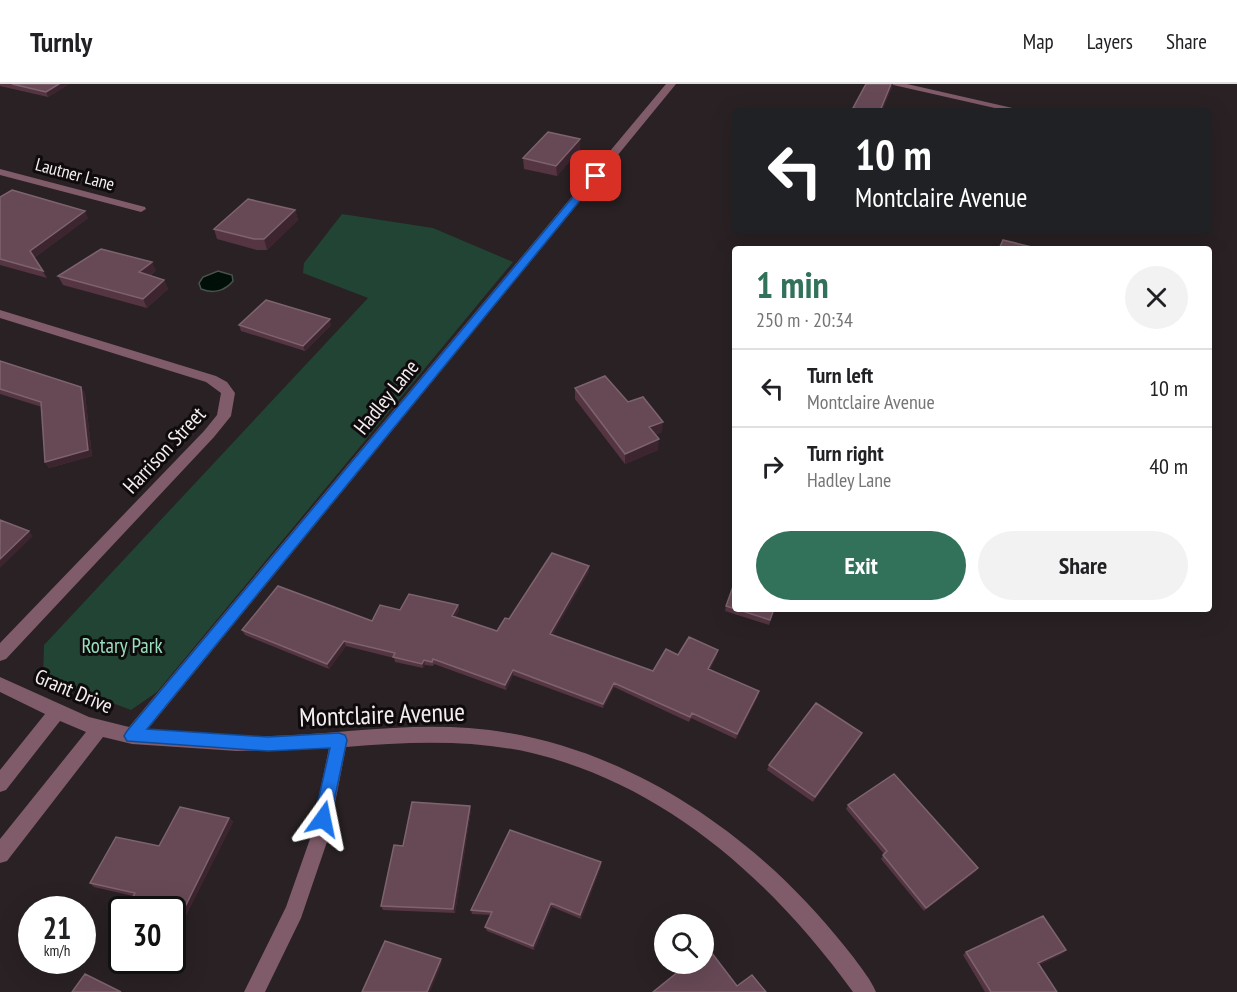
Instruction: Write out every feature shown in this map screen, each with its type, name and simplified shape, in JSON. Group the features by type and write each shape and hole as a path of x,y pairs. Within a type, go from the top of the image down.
{"street":[{"name":"Hadley Lane","path":"132,736 671,84"},
{"path":"894,84 1007,108"},
{"name":"Lautner Lane","path":"0,172 141,209"},
{"name":"Harrison Street","path":"0,314 211,379 222,385 228,393 224,416 209,434 0,654"},
{"name":"Grant Drive","path":"0,684 99,729 132,736"},
{"path":"0,784 58,711"},
{"path":"0,854 99,729"},
{"name":"Montclaire Avenue","path":"132,736 268,744 407,734 484,738 538,747 601,767 662,797 710,827 770,877 819,929 866,992"},
{"path":"254,992 294,911 319,839 339,740"}],"green space":[{"name":"Rotary Park","path":"342,214 433,228 513,262 157,692 131,710 43,677 44,645 368,298 303,273 304,263"}],"shaded area":[{"path":"218,271 232,275 233,281 219,291 201,289 199,283 203,277"}],"building":[{"path":"12,84 59,84 46,92"},
{"path":"866,84 891,84 881,108 853,108"},
{"path":"548,132 580,139 556,166 523,158"},
{"path":"12,190 85,211 30,251 43,271 0,259 0,197"},
{"path":"248,199 295,210 264,239 254,239 214,229"},
{"path":"1003,240 1028,246 1000,246"},
{"path":"101,249 152,262 139,272 164,280 143,299 58,276"},
{"path":"266,300 330,319 303,346 239,325"},
{"path":"0,361 81,387 88,450 45,462 41,402 0,389"},
{"path":"605,376 628,402 643,397 663,422 649,427 659,439 625,454 575,388"},
{"path":"0,520 29,531 0,559"},
{"path":"552,553 589,566 550,634 653,671 666,649 678,655 689,637 718,650 708,669 759,691 737,734 692,713 690,717 614,683 603,704 513,670 505,685 433,659 432,662 424,660 422,664 393,657 395,653 344,641 327,664 242,630 278,586 372,621 380,605 400,610 409,594 458,605 452,616 497,631 505,618 509,619"},
{"path":"732,589 732,608 726,606"},
{"path":"745,612 773,612 770,620"},
{"path":"816,703 862,733 815,797 769,765"},
{"path":"894,774 978,868 926,908 883,855 887,851 848,805"},
{"path":"412,802 470,806 453,909 381,906 394,845 403,846"},
{"path":"180,807 229,818 186,905 186,896 133,896 135,893 90,883 116,837 159,846"},
{"path":"510,830 601,862 580,915 551,903 533,946 485,927 492,912 471,910"},
{"path":"1043,916 1066,950 1038,963 1057,992 991,992 966,952"},
{"path":"385,941 441,959 427,992 362,992"},
{"path":"714,956 737,986 752,975 766,992 653,992 675,974 714,974"},
{"path":"85,974 121,992 72,992"}],"route":[{"path":"323,819 339,740 268,744 132,736 596,176"}]}
